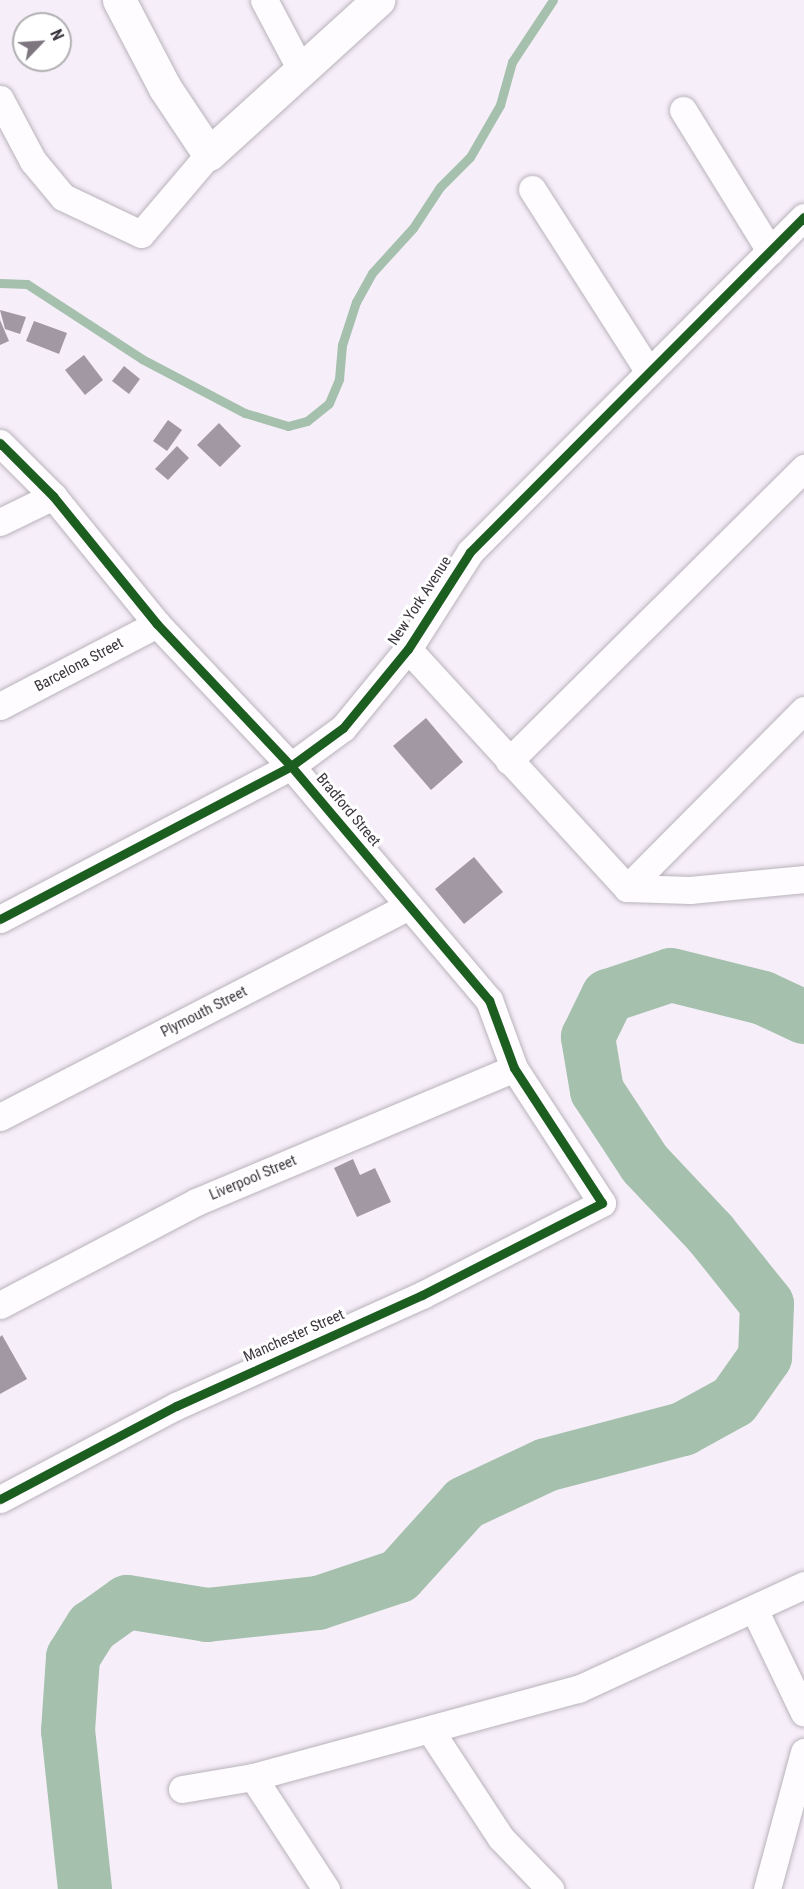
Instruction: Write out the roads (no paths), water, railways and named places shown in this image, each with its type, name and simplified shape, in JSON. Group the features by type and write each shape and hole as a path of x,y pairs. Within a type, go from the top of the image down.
{"street":[{"path":"118,0 165,88 209,154"},
{"path":"264,0 301,70"},
{"path":"0,99 33,161 63,197 141,234 209,154 378,0"},
{"path":"683,110 770,251"},
{"path":"532,189 649,372"},
{"name":"New York Avenue","path":"0,919 291,766 343,728 408,649 470,552 804,217"},
{"name":"Bradford Street","path":"0,443 53,495 158,624 291,766 489,1000 514,1068 602,1203"},
{"path":"509,761 804,468"},
{"path":"0,522 53,495"},
{"name":"Barcelona Street","path":"0,706 158,624"},
{"path":"408,649 627,888 690,890 804,879"},
{"path":"627,888 804,710"},
{"name":"Plymouth Street","path":"0,1117 409,906"},
{"name":"Liverpool Street","path":"0,1305 196,1202 514,1068"},
{"name":"Manchester Street","path":"0,1499 176,1406 422,1295 602,1203"},
{"path":"182,1789 253,1777 578,1689 804,1585"},
{"path":"754,1609 804,1713"},
{"path":"430,1730 501,1838 550,1889"},
{"path":"767,1889 804,1752"},
{"path":"253,1777 326,1889"}],"waterway":[{"path":"0,283 27,284 142,359 245,413 288,426 307,421 329,403 339,379 342,345 356,302 372,273 413,228 440,187 470,157 500,105 512,62 553,0"},
{"path":"85,1889 68,1731 73,1657 92,1627 127,1602 207,1615 318,1603 399,1576 465,1503 546,1465 683,1429 734,1401 765,1357 767,1304 711,1234 645,1164 597,1091 588,1037 608,996 671,975 763,998 804,1017"}]}
